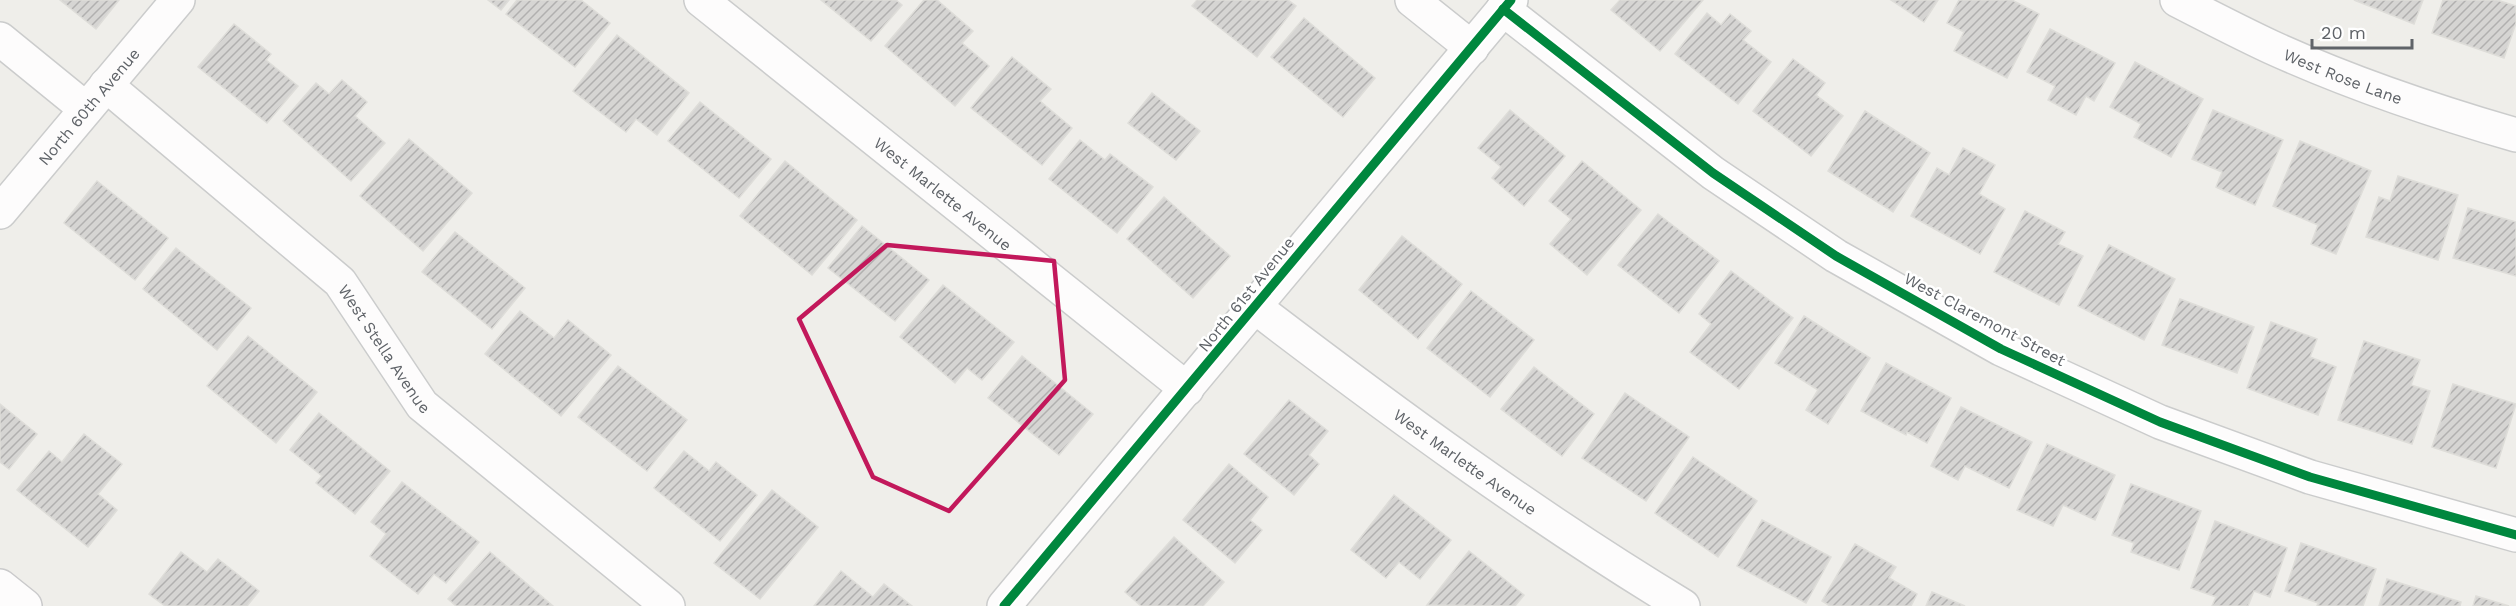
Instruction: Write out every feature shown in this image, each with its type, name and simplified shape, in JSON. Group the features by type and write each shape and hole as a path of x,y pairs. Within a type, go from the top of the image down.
{"street":[{"name":"North 60th Avenue","path":"0,212 178,0"},
{"name":"West Marlette Avenue","path":"701,0 1187,389"},
{"path":"1412,0 1472,48"},
{"name":"West Rose Lane","path":"2177,0 2272,47 2352,80 2440,113 2516,135"},
{"name":"North 61st Avenue","path":"1004,606 1507,5"},
{"name":"West Claremont Street","path":"1507,5 1732,186 1836,256 2001,349 2160,422 2310,477 2516,535"},
{"name":"West Stella Avenue","path":"0,39 96,97 340,282 422,405 668,606"},
{"name":"West Marlette Avenue","path":"1256,307 1357,385 1513,496 1683,606"},
{"path":"0,586 25,606"}],"highlighted area":[{"path":"887,245 1054,261 1065,380 949,511 873,477 799,319"}],"building":[{"path":"60,0 119,0 96,29"},
{"path":"488,0 509,0 501,10"},
{"path":"517,0 581,0 610,23 575,67 506,14"},
{"path":"821,0 896,0 902,5 871,41"},
{"path":"924,0 937,0 973,31 962,43 989,66 955,106 885,46"},
{"path":"1197,0 1288,0 1296,6 1257,57 1192,6"},
{"path":"1620,0 1703,0 1660,51 1611,10"},
{"path":"1891,0 1938,0 1924,22"},
{"path":"1959,0 2012,0 2039,14 2007,78 1954,51 1964,32 1947,23"},
{"path":"2354,0 2423,0 2414,24"},
{"path":"2443,0 2497,0 2516,6 2516,23 2504,58 2432,33"},
{"path":"1707,13 1721,25 1730,14 1751,31 1743,40 1771,62 1738,104 1675,54"},
{"path":"1304,18 1375,78 1343,117 1271,57"},
{"path":"234,24 271,54 266,60 298,86 267,123 198,67"},
{"path":"2050,29 2115,63 2094,101 2086,96 2076,115 2048,100 2055,86 2027,72"},
{"path":"617,35 689,93 657,135 636,119 626,132 573,91"},
{"path":"1012,57 1051,89 1040,101 1072,128 1042,165 971,108"},
{"path":"1793,59 1825,83 1816,95 1843,116 1811,156 1753,111"},
{"path":"2135,62 2203,99 2171,157 2134,137 2141,124 2110,107"},
{"path":"342,80 367,102 355,116 385,143 351,181 283,121 316,83 329,94"},
{"path":"1152,93 1200,131 1176,160 1128,123"},
{"path":"700,102 771,159 739,198 668,141"},
{"path":"1510,110 1565,156 1524,206 1492,178 1501,167 1478,148"},
{"path":"2213,110 2283,140 2255,205 2216,187 2222,172 2192,159"},
{"path":"1865,111 1930,153 1893,212 1828,171"},
{"path":"409,139 472,193 423,251 360,196"},
{"path":"1080,140 1105,160 1110,154 1153,187 1117,233 1049,179"},
{"path":"2300,141 2371,171 2336,254 2311,244 2318,225 2273,206"},
{"path":"1963,148 1995,165 1979,194 2005,209 1980,254 1911,216 1937,168 1949,175"},
{"path":"785,161 857,220 812,275 740,216"},
{"path":"1582,161 1641,210 1587,275 1550,244 1571,219 1549,201"},
{"path":"2398,176 2458,195 2438,260 2366,237 2379,197 2390,201"},
{"path":"97,181 168,238 135,280 64,223"},
{"path":"1164,197 1230,256 1193,298 1127,239"},
{"path":"2468,208 2516,222 2516,276 2453,258"},
{"path":"2025,211 2065,232 2058,244 2083,256 2059,305 1994,272"},
{"path":"1658,214 1719,261 1679,313 1618,265"},
{"path":"862,226 929,280 895,321 828,268"},
{"path":"455,232 525,288 492,329 422,272"},
{"path":"1402,236 1462,284 1418,339 1359,290"},
{"path":"2109,245 2175,279 2144,340 2078,306"},
{"path":"176,248 251,308 217,350 143,289"},
{"path":"1731,271 1793,318 1739,389 1690,352 1711,324 1699,314"},
{"path":"943,285 1014,342 982,380 967,368 955,383 900,337"},
{"path":"1471,291 1534,340 1490,397 1427,348"},
{"path":"2180,299 2254,327 2237,373 2162,345"},
{"path":"520,311 554,338 568,320 611,355 561,416 485,354"},
{"path":"1804,316 1870,358 1828,424 1806,410 1818,390 1775,363"},
{"path":"2271,322 2317,339 2310,357 2336,367 2318,415 2247,388"},
{"path":"248,336 317,392 276,443 207,386"},
{"path":"2364,341 2420,360 2411,385 2430,391 2412,444 2338,420"},
{"path":"1022,356 1093,414 1059,455 988,398"},
{"path":"1886,363 1951,398 1927,443 1907,432 1906,435 1861,411"},
{"path":"618,366 687,420 647,471 578,417"},
{"path":"1534,367 1594,414 1562,456 1501,409"},
{"path":"2453,384 2516,404 2496,468 2432,447"},
{"path":"1625,393 1689,437 1646,501 1582,458"},
{"path":"1289,400 1328,431 1309,455 1319,464 1294,495 1244,454"},
{"path":"0,404 37,434 9,469 0,462"},
{"path":"1961,407 2032,442 2009,488 1965,466 1958,480 1931,466"},
{"path":"319,413 390,471 355,514 316,483 322,476 290,450"},
{"path":"84,434 122,464 98,494 117,510 88,547 17,490 49,451 62,462"},
{"path":"2047,444 2115,475 2095,520 2063,505 2053,526 2017,510"},
{"path":"684,451 709,471 716,462 757,495 720,541 654,488"},
{"path":"1693,457 1757,501 1718,557 1655,513"},
{"path":"1229,464 1268,497 1250,520 1262,530 1235,563 1183,520"},
{"path":"402,482 479,542 446,583 434,574 418,594 370,556 386,534 371,522"},
{"path":"2131,484 2201,511 2179,570 2131,552 2134,543 2112,535"},
{"path":"772,490 818,527 760,599 714,563"},
{"path":"1394,495 1451,540 1420,579 1399,562 1386,578 1351,550"},
{"path":"1762,520 1831,557 1806,603 1737,566"},
{"path":"2215,521 2287,548 2270,597 2254,591 2248,606 2212,606 2216,597 2191,588"},
{"path":"1174,537 1224,582 1203,606 1141,606 1125,592"},
{"path":"2301,543 2376,569 2363,606 2317,606 2318,603 2285,591"},
{"path":"1855,544 1896,567 1889,578 1917,594 1911,606 1830,606 1822,601"},
{"path":"1469,551 1524,595 1515,606 1427,605"},
{"path":"181,552 207,572 218,559 259,591 247,606 165,606 149,594"},
{"path":"490,552 553,606 456,606 448,599"},
{"path":"841,571 873,597 884,584 912,606 814,606"},
{"path":"2387,579 2461,602 2460,606 2379,606"},
{"path":"1932,592 1965,606 1926,606"},
{"path":"2476,596 2509,606 2473,606"}],"cycle path":[{"path":"1004,606 1511,0"},
{"path":"1503,9 1713,173 1836,256 2001,349 2160,422 2310,477 2516,535"}]}
